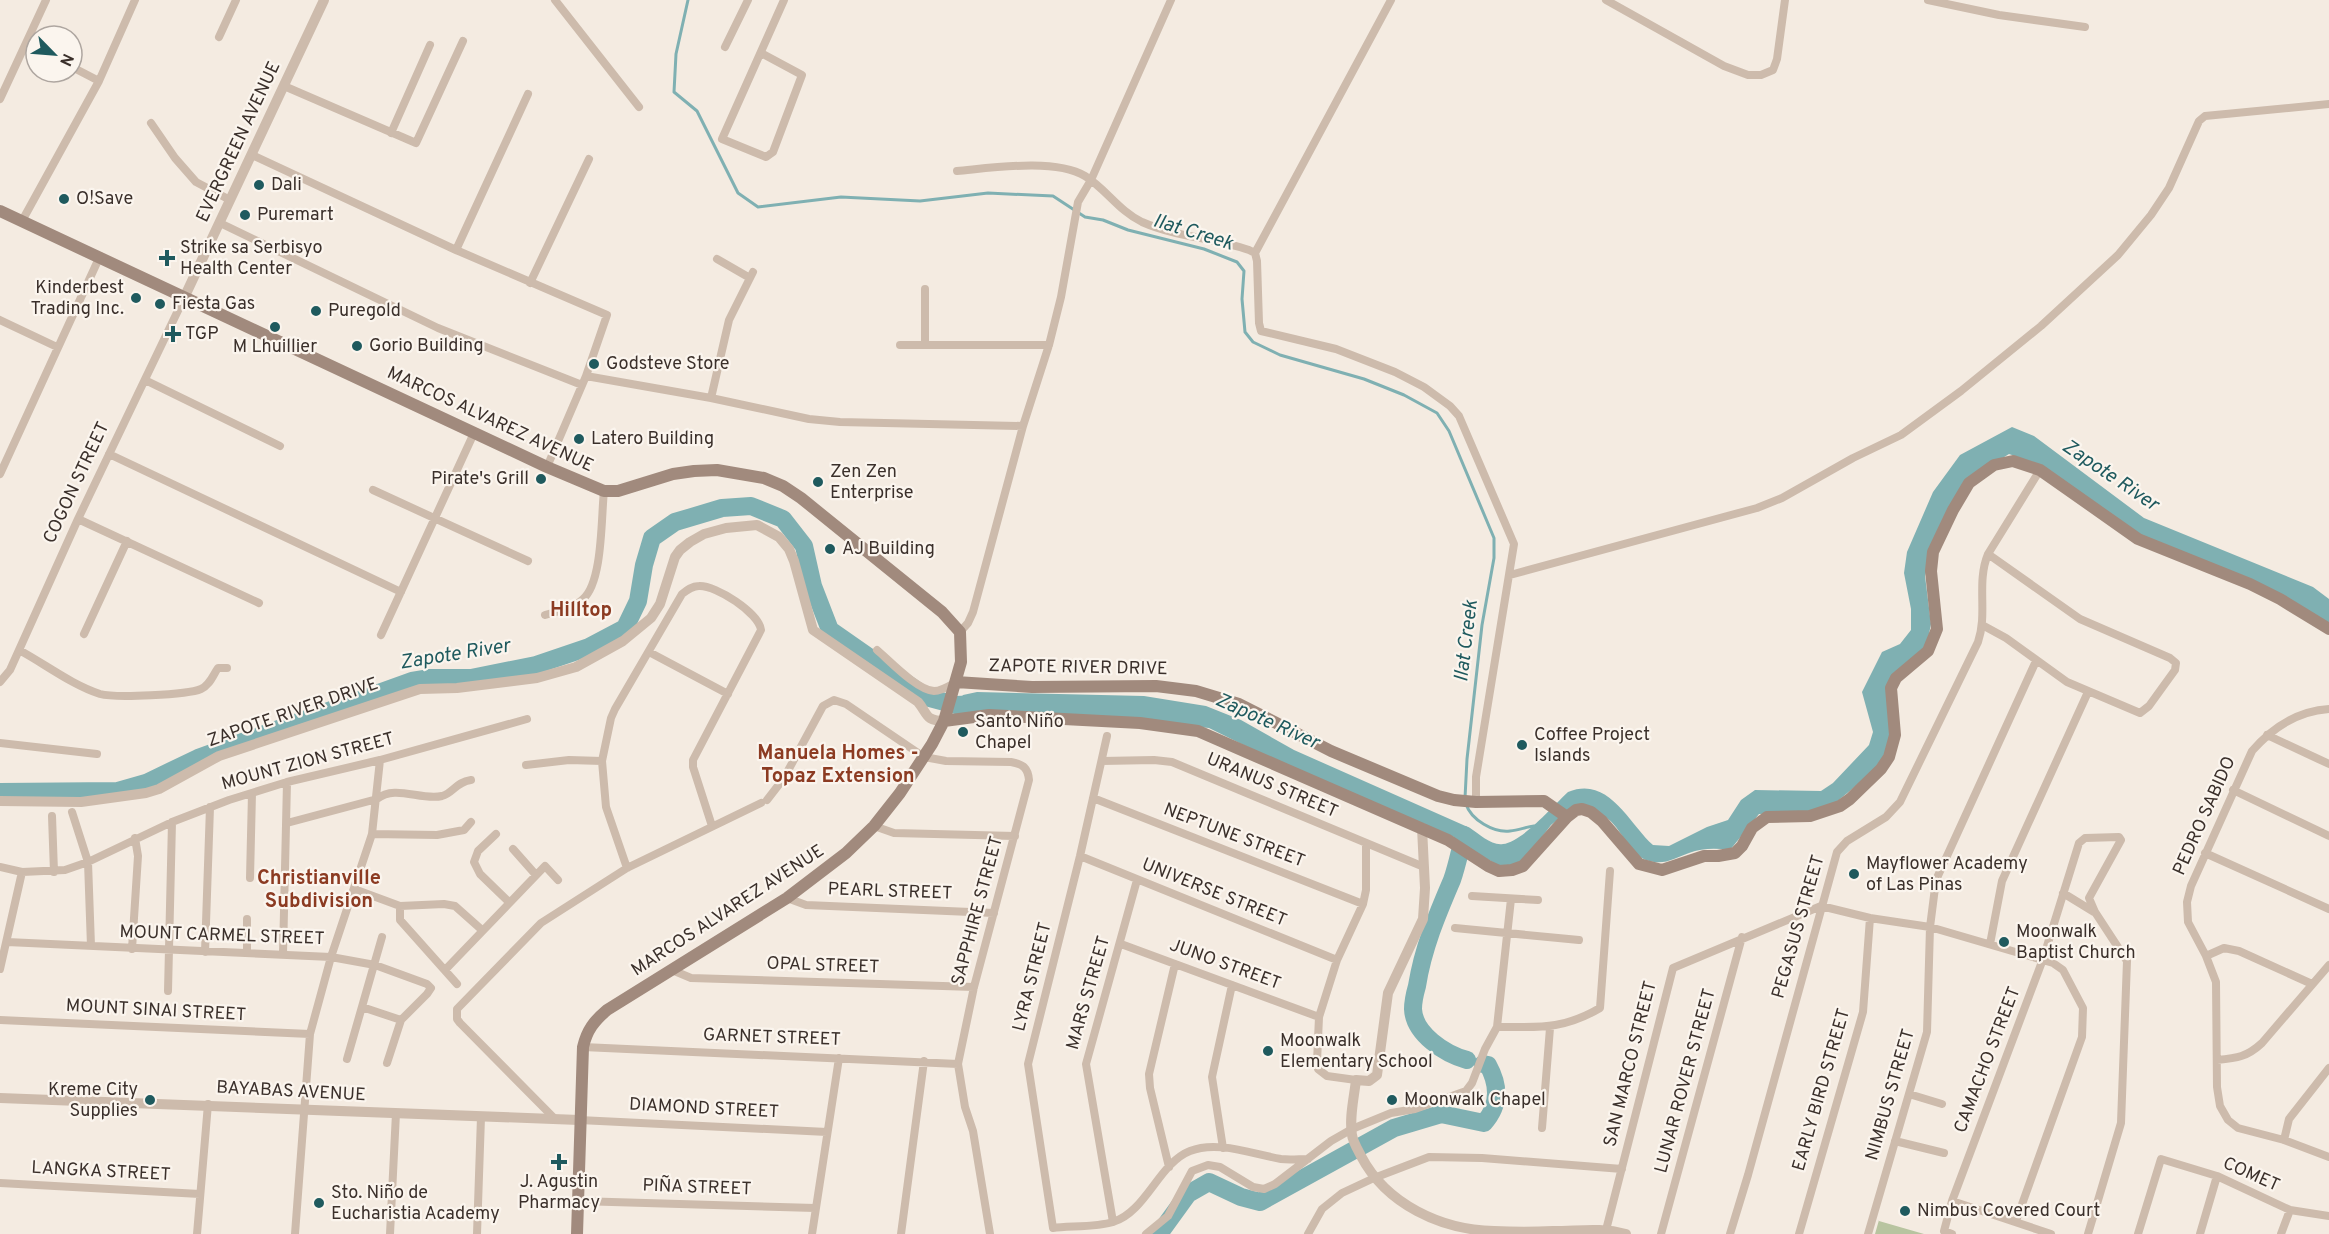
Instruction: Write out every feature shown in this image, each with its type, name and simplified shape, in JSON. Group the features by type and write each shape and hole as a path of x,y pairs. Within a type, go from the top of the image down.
{"main road":[{"name":"MARCOS ALVAREZ AVENUE","path":"0,211 547,467 604,491 632,488 673,474 717,470 764,478 783,486 942,612 960,632 961,662 945,717 924,757 874,826 846,854 787,898 599,1017 586,1034 583,1047 579,1120 577,1234"},
{"path":"945,717 989,715 1140,723 1198,731 1459,845 1499,871 1507,872 1528,861 1566,817 1579,809 1591,812 1602,821 1639,864 1662,870 1704,856 1735,853 1742,846 1752,828 1767,817 1810,816 1840,806 1881,769 1893,748 1895,735 1891,688 1896,678 1928,651 1937,629 1931,571 1933,552 1969,483 1994,465 2013,461 2040,470 2138,539 2250,584 2280,599 2329,629"},
{"name":"ZAPOTE RIVER DRIVE","path":"956,682 1032,687 1156,686 1196,691 1239,704 1331,751 1438,796 1474,802 1534,800 1551,804 1566,817"}],"street":[{"path":"35,24 46,0"},
{"path":"22,221 99,81 135,0"},
{"path":"219,37 236,0"},
{"name":"EVERGREEN AVENUE","path":"184,298 324,0"},
{"path":"555,0 639,107"},
{"path":"725,47 748,0"},
{"path":"761,53 802,75 773,153 766,157 723,139 784,0"},
{"path":"960,632 968,623 973,612 1023,426 1049,345 1061,297 1078,202 1091,180 1171,0"},
{"path":"1390,0 1255,253 1259,323 1261,331 1336,349 1386,368 1414,381 1455,411 1511,535 1514,554 1476,777 1474,802"},
{"path":"1606,0 1724,66 1748,75 1761,75 1773,70 1777,59 1785,0"},
{"path":"1928,0 1999,15 2085,27"},
{"path":"284,86 416,143 463,41"},
{"path":"391,133 430,45"},
{"path":"0,99 24,48"},
{"path":"84,73 99,81"},
{"path":"456,250 528,94"},
{"path":"1510,575 1757,508 1782,498 1853,458 1901,435 1961,391 2041,326 2118,255 2169,188 2199,121 2205,116 2329,104"},
{"path":"151,123 175,158 196,182 231,200"},
{"path":"252,155 456,250 607,315 586,376 547,467"},
{"path":"530,283 589,159"},
{"path":"957,171 1021,166 1063,168 1091,180 1127,215 1145,223 1241,247 1255,253"},
{"path":"220,223 438,328 582,386"},
{"path":"0,474 100,256"},
{"path":"711,398 729,320 752,275 717,259"},
{"path":"925,289 925,345"},
{"name":"COGON STREET","path":"0,682 7,675 19,650 78,519 184,298"},
{"path":"0,320 57,347"},
{"path":"900,345 1049,345"},
{"path":"586,376 711,398 809,419 840,422 1023,426"},
{"path":"145,380 280,446"},
{"path":"381,635 474,433"},
{"path":"109,454 401,592"},
{"name":"PEGASUS STREET","path":"1730,1234 1821,906 1840,846 1886,818 1905,794 1947,710 1984,626 1981,583 1988,554 2040,470"},
{"path":"373,490 528,561"},
{"path":"545,615 574,606 585,598 593,583 604,491"},
{"path":"78,519 259,603"},
{"name":"ZAPOTE RIVER DRIVE","path":"0,801 81,802 146,793 159,789 219,756 420,689 457,688 537,678 576,667 623,641 651,618 660,603 675,557 690,542 704,534 744,525 757,525 764,528 779,537 789,549 796,566 808,621 813,630 918,702 930,719 945,717"},
{"path":"84,634 127,541"},
{"path":"1984,626 2006,638 2067,682 2140,713 2149,706 2171,679 2175,663 2161,653 2080,619 1988,554"},
{"path":"627,868 606,807 602,760 611,718 677,602 687,589 700,585 737,602 758,619 761,630 693,760 693,767 712,826"},
{"path":"19,650 87,688 111,696 164,694 201,689 210,681 218,668 227,668"},
{"path":"877,650 927,689 940,690 956,682"},
{"path":"649,652 728,694"},
{"name":"NIMBUS STREET","path":"1868,1234 1927,1032 1930,927 1936,880 2036,661"},
{"path":"1990,944 2002,881 2088,692"},
{"path":"554,1118 457,1019 457,1009 541,923 627,868 764,801 784,778 823,706 834,700 846,704 924,757"},
{"name":"PEDRO SABIDO","path":"2329,709 2316,710 2291,719 2266,735 2252,752 2205,853 2187,902 2188,922 2206,956 2216,982 2220,1106 2228,1120 2238,1128 2284,1140 2329,1157"},
{"name":"MOUNT ZION STREET","path":"0,867 22,872 54,872 88,862 172,822 252,793 527,719"},
{"path":"2266,735 2329,764"},
{"name":"LYRA STREET","path":"1107,736 1080,856 1028,1064 1053,1228 1113,1222"},
{"path":"0,743 97,754"},
{"name":"SAPPHIRE STREET","path":"924,757 945,761 1011,762 1025,767 1029,780 974,987 958,1064"},
{"path":"295,1234 310,1034 372,834 380,760"},
{"path":"526,765 569,760 602,760"},
{"name":"URANUS STREET","path":"1102,761 1172,762 1424,867"},
{"path":"287,824 393,793 443,796 460,782 471,780"},
{"path":"283,954 287,782"},
{"path":"2233,790 2329,836"},
{"path":"250,878 252,793"},
{"name":"NEPTUNE STREET","path":"1093,798 1363,904"},
{"path":"205,952 210,807"},
{"path":"72,812 88,862 91,946"},
{"path":"52,816 54,872"},
{"path":"168,991 172,822"},
{"path":"372,834 437,835 464,830 471,822"},
{"path":"874,826 894,833 1015,836"},
{"path":"1366,843 1366,890 1363,904 1337,960 1319,1017 1318,1069 1327,1076 1356,1080 1374,1080 1379,1071 1388,993 1422,919 1425,888 1422,828"},
{"path":"496,834 478,851 474,862 480,874 509,902"},
{"path":"132,949 138,856 135,838"},
{"name":"CAMACHO STREET","path":"1948,1233 1952,1201 2043,959 2071,865 2082,839 2121,838 2089,898 2095,912"},
{"path":"513,849 536,875"},
{"path":"2205,853 2329,909"},
{"name":"UNIVERSE STREET","path":"1080,856 1337,960"},
{"path":"445,970 545,866 558,880"},
{"path":"1497,1027 1550,1028 1573,1022 1600,1008 1610,871"},
{"path":"0,969 22,872"},
{"name":"MARS STREET","path":"1113,1222 1086,1064 1137,880"},
{"path":"354,889 400,906 444,904 455,906 482,930"},
{"path":"2063,893 2095,912 2127,961 2121,1123 2088,1234"},
{"path":"1472,896 1538,900"},
{"name":"PEARL STREET","path":"787,898 806,905 994,913"},
{"path":"1146,1234 1168,1216 1192,1171 1208,1165 1220,1167 1253,1187 1264,1189 1275,1184 1331,1141 1352,1134 1391,1113 1415,1109 1466,1091 1472,1083 1485,1049 1497,1027 1511,899"},
{"path":"400,906 400,921 457,984"},
{"path":"1821,906 1870,918 1930,927 2043,959 2063,970 2083,1008 2082,1037 2016,1221"},
{"name":"SAN MARCO STREET","path":"1606,1231 1673,968 1742,937 1821,906"},
{"path":"246,953 247,918"},
{"name":"EARLY BIRD STREET","path":"1799,1234 1863,1012 1870,918"},
{"path":"1455,928 1579,940"},
{"path":"347,1059 382,937"},
{"name":"LUNAR ROVER STREET","path":"1660,1234 1742,937"},
{"name":"MOUNT CARMEL STREET","path":"7,942 332,957 375,965 427,984 431,988 401,1020"},
{"name":"JUNO STREET","path":"1121,944 1319,1017"},
{"path":"2206,956 2224,948 2239,951 2312,984"},
{"path":"1169,1167 1150,1088 1149,1074 1175,964"},
{"path":"2217,1060 2250,1054 2329,964"},
{"name":"OPAL STREET","path":"672,970 691,978 974,987"},
{"path":"1223,1148 1212,1077 1232,986"},
{"path":"362,1007 401,1020 387,1063"},
{"name":"MOUNT SINAI STREET","path":"0,1020 310,1034"},
{"path":"1542,1128 1550,1028"},
{"name":"GARNET STREET","path":"583,1047 958,1064"},
{"path":"812,1234 839,1058"},
{"path":"901,1234 924,1061"},
{"path":"958,1064 965,1107 973,1131 990,1234"},
{"path":"2284,1140 2289,1119 2302,1099 2329,1068"},
{"path":"1356,1080 1352,1134 1374,1178 1410,1208 1460,1228 1492,1232 1606,1231 1626,1234"},
{"path":"1909,1094 1942,1104"},
{"name":"BAYABAS AVENUE","path":"0,1098 208,1104 579,1120"},
{"path":"197,1234 208,1104"},
{"path":"390,1234 396,1113"},
{"path":"477,1234 481,1117"},
{"name":"DIAMOND STREET","path":"579,1120 827,1132"},
{"path":"1895,1141 1944,1154"},
{"path":"1113,1222 1134,1208 1169,1167 1190,1150 1223,1148 1283,1159 1308,1159"},
{"path":"1308,1234 1322,1209 1342,1193 1429,1157 1482,1158 1622,1168"},
{"name":"COMET","path":"2138,1234 2161,1159 2217,1176 2290,1210 2329,1216"},
{"path":"2200,1234 2217,1176"},
{"name":"LANGKA STREET","path":"0,1183 200,1194"},
{"path":"1952,1201 2051,1234"},
{"name":"PIÑA STREET","path":"578,1202 815,1208"},
{"path":"2281,1234 2290,1210"}],"green space":[{"path":"1879,1221 1924,1234 1875,1234"}],"water":[{"path":"2012,427 2034,436 2144,518 2313,587 2329,599 2329,625 2137,536 2040,465 2009,454 1977,474 1935,540 1925,576 1931,624 1926,649 1888,685 1891,739 1879,767 1829,808 1799,813 1759,814 1730,850 1699,850 1659,862 1645,860 1638,855 1611,821 1604,816 1573,807 1551,825 1526,858 1505,869 1471,850 1466,844 1452,836 1268,757 1209,728 1119,719 987,711 957,712 963,695 977,692 1144,696 1206,706 1241,720 1294,750 1470,828 1494,843 1511,842 1537,822 1568,792 1582,789 1595,790 1607,796 1617,804 1653,845 1669,846 1707,827 1728,820 1741,800 1755,790 1821,791 1833,783 1869,745 1873,732 1862,692 1882,652 1900,644 1911,630 1911,609 1904,573 1907,552 1933,492 1960,455"}],"waterway":[{"name":"Ilat Creek","path":"688,0 676,54 674,92 697,111 738,193 758,207 841,197 920,201 988,193 1053,196 1085,217 1204,249 1237,262 1244,271 1242,299 1245,332 1253,342 1280,355 1364,379 1404,395 1437,413 1449,431 1494,538 1494,558 1482,625 1467,759 1465,798"},
{"name":"Zapote River","path":"0,792 118,791 146,783 198,758 412,681 430,678 471,678 536,665 589,647 625,628 638,601 644,565 652,538 675,522 722,508 751,506 783,519 804,546 813,586 830,630 926,697 956,705 981,704"},
{"name":"Ilat Creek","path":"1466,804 1473,815 1490,828 1510,831 1534,826"},
{"path":"1464,835 1452,880 1427,945 1413,1009 1419,1027 1432,1042 1449,1053 1467,1060"},
{"path":"1159,1234 1188,1194 1209,1182 1241,1197 1260,1202 1394,1128 1441,1114 1484,1123 1493,1109 1496,1087 1492,1072 1488,1065 1483,1064"}],"place":[{"name":"Dali","path":"259,185"},
{"name":"O!Save","path":"64,199"},
{"name":"Puremart","path":"245,215"},
{"name":"Strike sa Serbisyo Health Center","path":"167,258"},
{"name":"Kinderbest Trading Inc.","path":"136,298"},
{"name":"Fiesta Gas","path":"160,304"},
{"name":"Puregold","path":"316,311"},
{"name":"M Lhuillier","path":"275,327"},
{"name":"TGP","path":"173,334"},
{"name":"Gorio Building","path":"357,346"},
{"name":"Godsteve Store","path":"594,364"},
{"name":"Latero Building","path":"579,439"},
{"name":"Pirate's Grill","path":"541,479"},
{"name":"Zen Zen Enterprise","path":"818,482"},
{"name":"AJ Building","path":"830,549"},
{"name":"Santo Niño Chapel","path":"963,732"},
{"name":"Coffee Project Islands","path":"1522,745"},
{"name":"Mayflower Academy of Las Pinas","path":"1854,874"},
{"name":"Moonwalk Baptist Church","path":"2004,942"},
{"name":"Moonwalk Elementary School","path":"1268,1051"},
{"name":"Kreme City Supplies","path":"150,1100"},
{"name":"Moonwalk Chapel","path":"1392,1100"},
{"name":"J. Agustin Pharmacy","path":"559,1162"},
{"name":"Sto. Niño de Eucharistia Academy","path":"319,1203"},
{"name":"Nimbus Covered Court","path":"1905,1211"}],"district":[{"name":"Hilltop","path":"581,611"},
{"name":"Manuela Homes - Topaz Extension","path":"838,766"},
{"name":"Christianville Subdivision","path":"319,890"}]}
